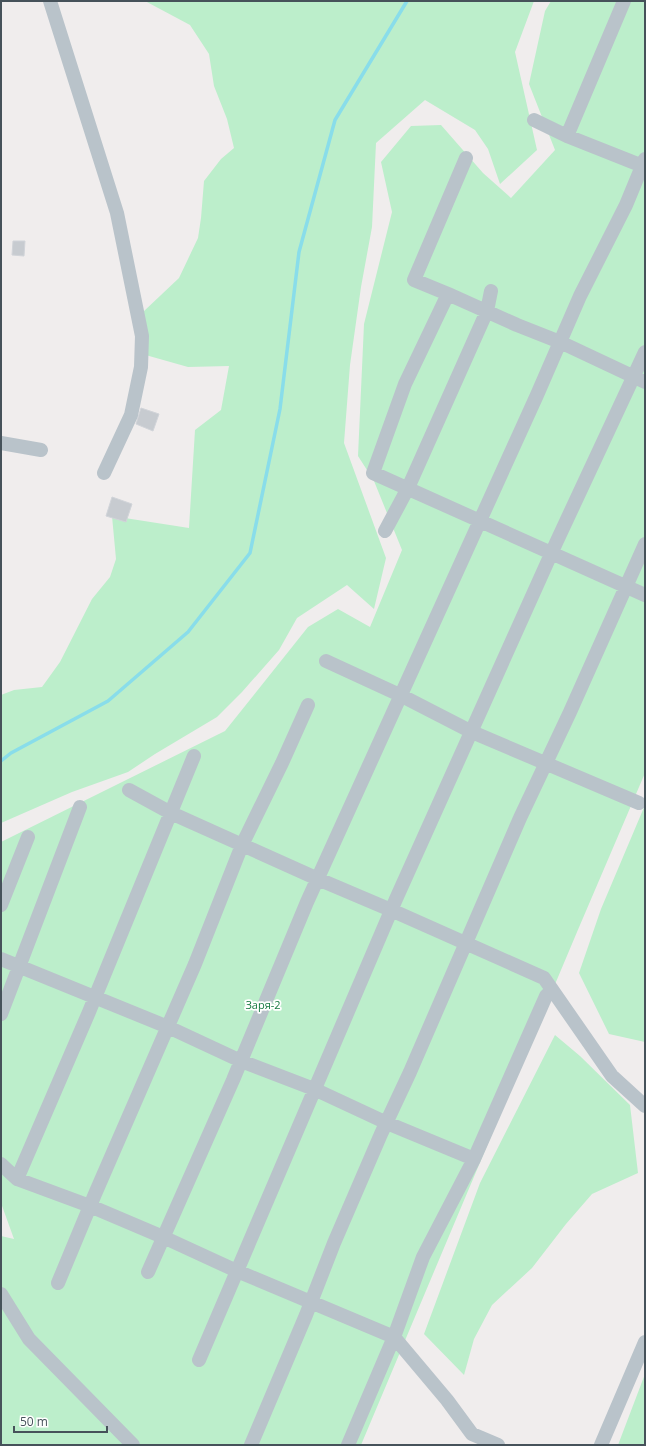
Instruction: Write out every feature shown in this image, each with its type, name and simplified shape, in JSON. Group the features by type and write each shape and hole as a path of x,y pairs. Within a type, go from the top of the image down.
{"street":[{"path":"50,1 117,213 142,336 141,367 131,414 104,473"},
{"path":"567,136 624,1"},
{"path":"148,1272 241,1061 318,879 402,696 580,296 626,205 644,164 567,136 534,120"},
{"path":"466,158 414,280 560,342 639,380"},
{"path":"385,531 408,488 487,311 491,291"},
{"path":"448,294 405,384 373,473 645,595"},
{"path":"199,1360 391,910 552,553 639,380 645,352"},
{"path":"1,443 41,450"},
{"path":"251,1445 334,1243 520,818 645,544"},
{"path":"326,661 402,696 472,732 639,804"},
{"path":"58,1283 90,1206 196,964 242,845 282,763 308,705"},
{"path":"17,1179 96,997 194,756"},
{"path":"129,790 171,813 544,978 612,1076 645,1106"},
{"path":"1,1014 80,807"},
{"path":"1,905 28,837"},
{"path":"1,959 168,1027 241,1061 314,1089 387,1123 474,1159"},
{"path":"348,1445 394,1337 423,1257 474,1159 546,996 552,990"},
{"path":"1,1164 17,1179 90,1206 237,1271 394,1337 447,1400 472,1434 498,1445"},
{"path":"1,1294 29,1339 133,1445"},
{"path":"601,1445 645,1342"}],"green space":[{"path":"145,1 534,1 515,52 537,150 500,184 488,149 475,130 425,100 376,143 372,227 361,287 350,365 344,443 386,558 374,609 347,585 297,618 279,650 242,692 217,717 128,772 72,792 1,823 1,695 14,690 42,687 60,662 92,599 110,577 116,559 112,516 189,528 195,430 221,410 229,366 188,367 135,352 143,312 179,278 198,238 204,181 221,159 234,148 227,119 214,86 209,54 190,25"},
{"name":"Заря-2","path":"551,1 645,1 645,773 361,1445 1,1445 1,1236 14,1239 1,1203 1,842 225,731 308,627 338,609 370,627 402,550 374,481 358,456 364,324 392,212 381,162 411,126 441,125 483,173 511,198 555,150 529,84 545,11"},
{"path":"645,805 645,1042 609,1034 579,973 601,909"},
{"path":"555,1035 580,1056 630,1105 638,1173 592,1194 566,1224 532,1268 492,1305 474,1339 464,1375 424,1334 480,1183"},
{"path":"645,1374 645,1445 618,1445"}],"building":[{"path":"13,241 25,241 24,256 12,255"},
{"path":"141,408 159,414 153,431 136,424"},
{"path":"112,497 132,504 126,522 106,516"}],"waterway":[{"path":"1,761 11,753 108,701 188,632 250,553 280,409 299,252 335,120 407,1"}]}
